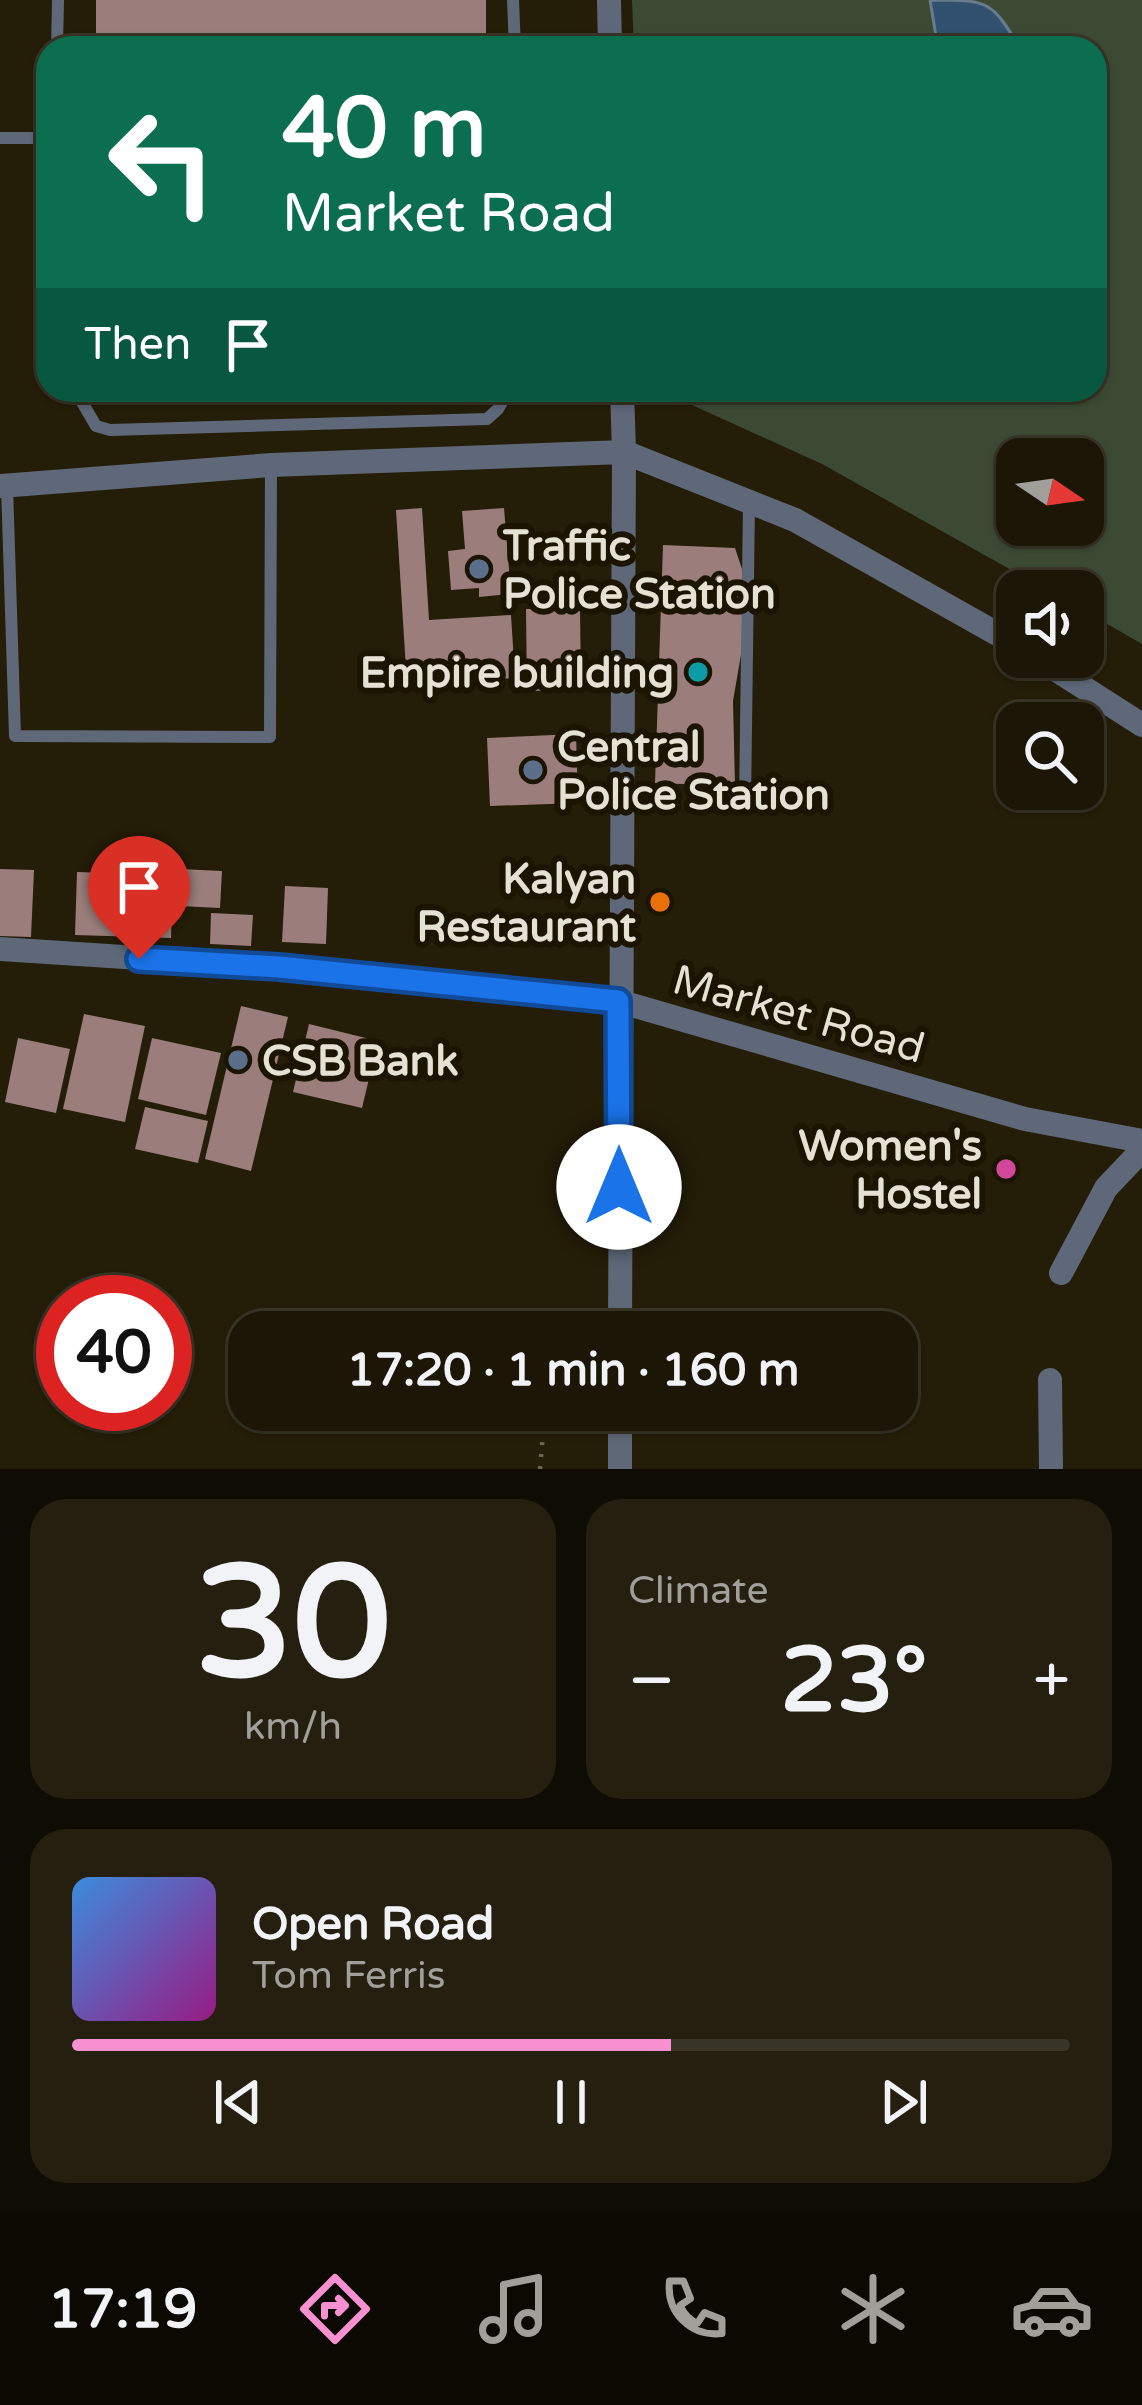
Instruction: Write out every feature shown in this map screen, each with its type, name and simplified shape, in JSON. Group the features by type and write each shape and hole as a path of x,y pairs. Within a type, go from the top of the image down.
{"street":[{"path":"609,0 610,36"},
{"path":"620,1311 622,402"},
{"path":"3,486 271,465 624,452 795,520 996,633"},
{"path":"1069,678 1142,725"},
{"name":"Market Road","path":"0,949 279,967 618,1001 1025,1119 1142,1145"},
{"path":"1061,1273 1106,1188 1142,1145"},
{"path":"1050,1380 1051,1469"},
{"path":"620,1431 620,1469"}],"lane":[{"path":"56,36 58,0"},
{"path":"513,0 514,36"},
{"path":"0,138 36,138"},
{"path":"82,402 96,426 110,430 487,419 502,402"},
{"path":"3,486 15,736 270,737 271,465"},
{"path":"745,803 749,501"}],"path":[{"path":"539,1469 543,1431"}],"green space":[{"path":"632,0 1142,0 1142,644 1104,622 1104,570 1011,570 822,464 685,402 1107,402 1107,36 634,36"}],"water":[{"path":"930,0 986,6 1012,36 936,36"}],"building":[{"path":"96,0 486,0 486,36 96,36"},
{"path":"422,508 429,620 511,615 515,678 407,685 396,510"},
{"name":"Traffic Police Station","path":"504,508 511,594 479,597 479,588 451,590 448,551 465,549 462,511"},
{"name":"Empire building","path":"663,545 735,548 742,569 743,643 733,701 735,786 655,783"},
{"name":"Central Police Station","path":"526,609 580,609 581,690 527,691"},
{"name":"Central Police Station","path":"576,734 578,803 490,806 487,738"},
{"path":"0,869 34,870 31,937 0,936"},
{"path":"180,869 222,871 220,908 179,906"},
{"path":"77,872 173,875 171,938 75,935"},
{"path":"285,886 328,888 326,944 282,942"},
{"path":"211,913 253,915 251,946 210,944"},
{"path":"241,1006 288,1017 251,1171 205,1159"},
{"path":"84,1014 145,1026 125,1122 63,1109"},
{"path":"309,1024 378,1041 362,1108 293,1092"},
{"path":"18,1038 70,1049 56,1113 5,1102"},
{"path":"152,1038 221,1053 206,1115 138,1099"},
{"path":"145,1107 208,1121 198,1163 135,1149"}],"place":[{"name":"Traffic Police Station","path":"479,569"},
{"name":"Empire building","path":"698,672"},
{"name":"Central Police Station","path":"533,770"},
{"name":"Kalyan Restaurant","path":"660,902"},
{"name":"CSB Bank","path":"238,1060"},
{"name":"Women's Hostel","path":"1006,1169"}],"route":[{"path":"139,959 279,967 618,1001 619,1187"}]}
